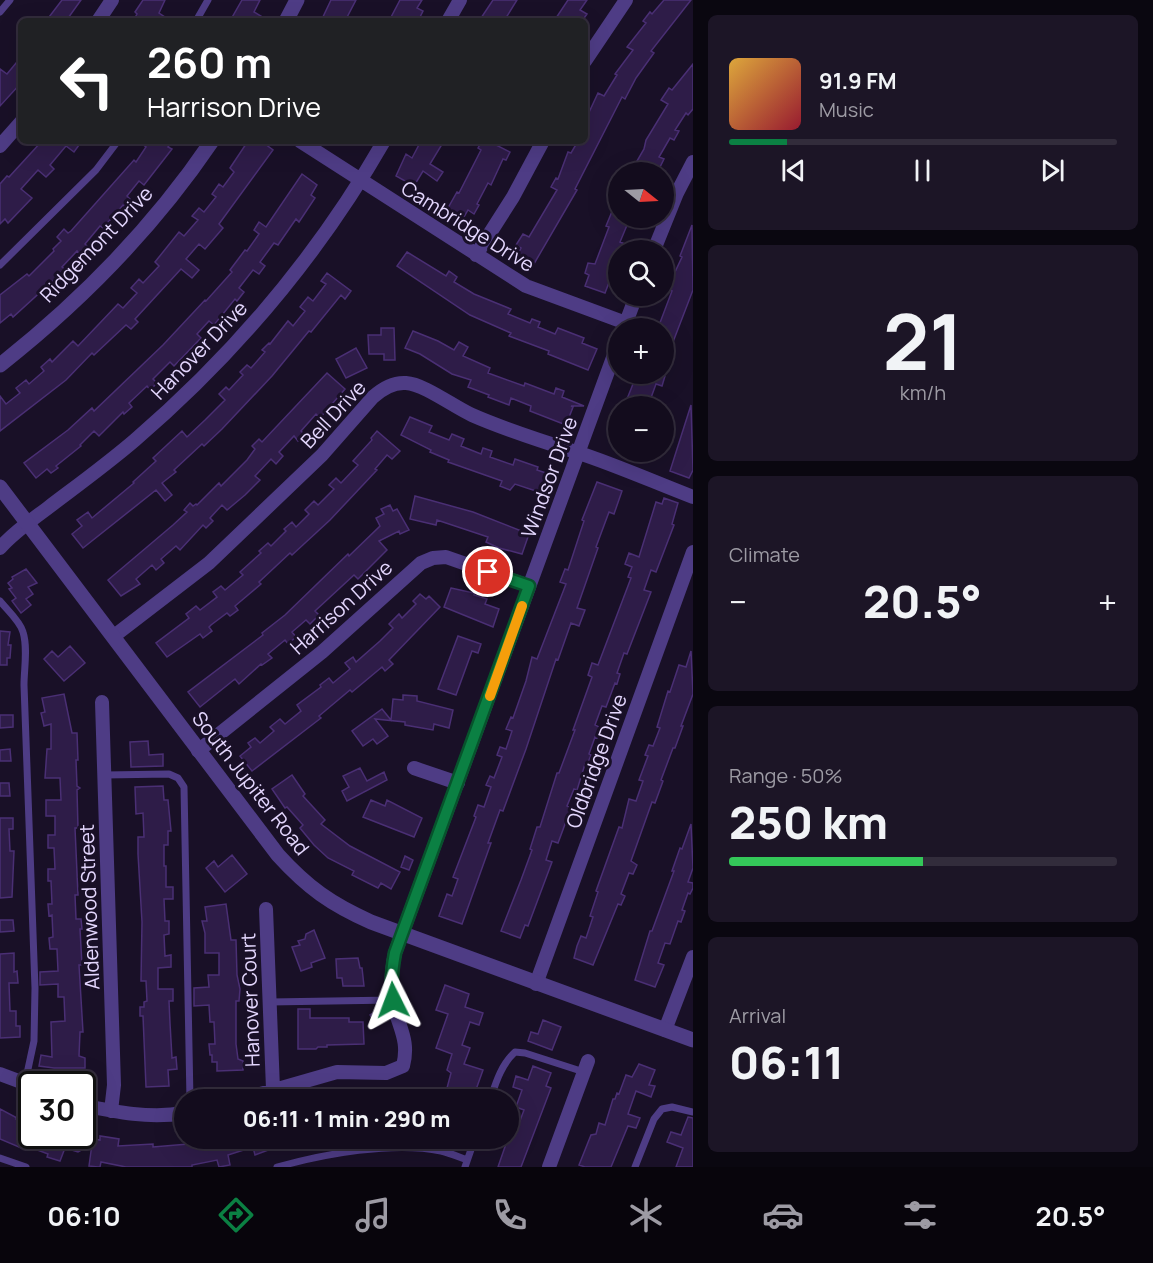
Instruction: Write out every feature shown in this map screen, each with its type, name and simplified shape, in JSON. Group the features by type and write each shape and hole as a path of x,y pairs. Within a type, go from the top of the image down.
{"street":[{"path":"100,18 112,0"},
{"path":"288,18 297,0"},
{"path":"450,18 460,0"},
{"path":"588,57 626,0"},
{"path":"0,146 18,125"},
{"name":"Ridgemont Drive","path":"0,365 96,280 163,206 210,144"},
{"name":"Cambridge Drive","path":"305,144 526,286 608,319"},
{"name":"Hanover Drive","path":"0,548 135,440 221,359 265,311 297,270 361,181 382,144"},
{"path":"476,255 513,198 541,144"},
{"path":"658,240 677,193 693,162"},
{"name":"Windsor Drive","path":"273,1089 337,1072 386,1073 403,1066 406,1047 391,989 395,953 608,371"},
{"name":"Bell Drive","path":"114,636 209,563 322,455 382,388 394,384 406,382 418,386 471,415 693,497"},
{"name":"South Jupiter Road","path":"0,487 278,855 322,897 347,911 403,934 693,1040"},
{"name":"Oldbridge Drive","path":"536,984 693,552"},
{"name":"Harrison Drive","path":"198,751 322,652 421,563 434,558 446,557 529,586"},
{"name":"Aldenwood Street","path":"102,702 114,1085 111,1111"},
{"path":"414,768 458,783"},
{"name":"Hanover Court","path":"266,909 273,1089"},
{"path":"665,1030 693,957"},
{"path":"549,1167 586,1066"},
{"path":"0,1074 18,1081"},
{"path":"96,1108 163,1117 174,1115"}],"lane":[{"path":"0,12 10,0"},
{"path":"198,18 208,0"},
{"path":"0,265 96,170 116,144"},
{"path":"0,601 21,626 25,647 24,685 35,988 34,1041 30,1071"},
{"path":"105,775 169,774 178,778 184,787 190,1089"},
{"path":"269,1002 393,1000"},
{"path":"494,1089 507,1059 515,1052 586,1066"},
{"path":"635,1167 654,1119 662,1109 672,1107 693,1112"},
{"path":"277,1167 324,1155 399,1149 442,1151 466,1163"},
{"path":"0,1158 26,1167"}],"building":[{"path":"62,0 81,0 68,18 48,18"},
{"path":"143,0 165,0 159,13 166,18 135,18 137,14 135,12"},
{"path":"242,0 260,0 254,12 264,18 232,18"},
{"path":"331,0 356,0 347,18 322,18"},
{"path":"400,0 422,0 417,8 423,11 420,18 391,18"},
{"path":"493,0 517,0 506,18 481,18"},
{"path":"568,0 587,0 580,10 587,14 584,18 556,18"},
{"path":"664,0 691,0 651,51 654,53 636,78 625,99 622,97 575,189 577,190 531,269 515,259 521,248 516,245 523,234 529,237 557,190 551,187 556,178 558,179 568,152 571,153 576,144 588,144 588,115 598,93 604,96 617,75 615,74 633,50 627,47 646,23 643,21 650,12 652,14"},
{"path":"18,61 18,86 0,106 0,69 7,74"},
{"path":"693,64 693,109 688,115 686,113 675,130 679,131 674,140 670,138 659,157 664,159 662,162 636,162 646,140 668,104 661,100 669,88 672,90"},
{"path":"39,144 80,144 74,152 66,146 50,165 54,169 46,177 38,170 21,189 32,198 8,223 5,219 0,224 0,184 7,176 9,177"},
{"path":"142,144 170,144 168,147 172,149 144,185 139,181 127,196 131,200 125,207 123,205 103,228 100,226 85,244 89,248 81,256 77,251 62,267 67,271 59,279 57,277 13,317 11,314 0,323 0,295 27,274 29,276 54,251 53,249 61,241 57,237 64,229 68,233 71,231 134,160 136,162 146,147"},
{"path":"246,144 265,144 273,150 219,224 223,228 205,249 199,244 186,259 199,270 192,278 181,269 135,319 138,322 131,329 126,325 94,355 92,353 66,380 0,431 0,396 6,404 20,393 16,388 26,380 29,384 44,371 41,367 50,359 52,362 73,341 78,346 118,304 123,308 137,293 131,288 139,279 143,283 159,266 155,262 179,232 184,236 198,220 192,216 199,208 204,212 216,197 212,194 219,184 223,187 234,172 230,168"},
{"path":"419,144 442,144 430,164 443,172 437,181 423,171 414,186 396,176 406,154 412,158"},
{"path":"480,144 497,144 510,152 506,160 503,159 491,185 488,183 474,214 468,210 460,224 444,215 457,192 459,193 481,150 478,148"},
{"path":"302,174 317,185 311,195 315,198 299,222 296,219 278,245 274,243 260,262 265,266 259,274 253,270 239,288 244,292 237,301 235,299 214,325 209,321 197,334 201,338 174,366 170,362 153,379 157,383 150,390 147,386 129,403 132,407 124,414 123,412 99,436 94,431 81,446 56,466 58,468 51,473 47,469 36,478 24,463 68,430 92,408 94,411 206,301 232,272 230,270 259,234 254,230 259,222 266,227"},
{"path":"692,225 693,290 674,339 674,318 662,318 666,306 674,306 674,274 682,257 680,256"},
{"path":"609,228 626,228 621,240 608,240 608,285 605,293 585,286 589,275 585,273 588,263 595,264"},
{"path":"407,252 446,276 449,271 457,277 454,282 474,294 511,309 508,314 530,323 532,319 540,322 538,327 555,334 558,328 584,338 582,343 597,349 588,370 548,354 549,351 509,336 511,333 470,315 397,266"},
{"path":"327,273 351,291 345,299 341,295 272,376 222,429 204,446 202,444 174,470 176,472 162,483 172,495 165,501 156,490 83,548 72,534 82,526 77,520 88,512 92,518 134,483 156,461 153,458 182,431 187,437 205,420 225,400 219,394 226,387 229,390 243,375 240,372 247,365 251,368 265,352 262,350 270,344 288,321 293,326 305,311 300,307 308,297 313,301 326,284 321,281"},
{"path":"381,328 394,328 395,360 384,360 384,354 369,354 368,335 381,335"},
{"path":"413,331 454,350 459,342 468,347 463,356 490,368 488,373 554,394 556,388 564,391 562,397 584,406 571,406 573,407 566,425 530,411 531,406 511,398 509,405 488,397 489,395 468,387 471,380 452,374 420,354 405,348"},
{"path":"356,348 367,368 346,378 336,359"},
{"path":"327,373 345,389 320,418 316,414 301,431 304,434 298,441 294,436 279,452 283,456 276,464 271,459 255,476 260,480 245,495 227,510 222,505 210,518 213,521 206,528 203,525 180,550 176,546 161,559 164,563 156,570 152,565 136,579 140,584 121,596 108,580 187,512 184,510 190,503 193,506 197,505 219,483 221,486 247,460 255,449 252,446 259,439 262,442"},
{"path":"633,384 656,384 652,396 628,396"},
{"path":"691,405 693,470 689,478 670,471"},
{"path":"410,417 432,426 429,432 449,440 452,434 464,439 461,446 481,454 483,448 492,451 490,457 513,465 515,459 538,467 537,470 549,474 542,493 515,484 510,490 500,486 502,481 448,462 449,460 430,452 431,450 401,435"},
{"path":"377,431 400,451 392,459 387,455 375,469 377,470 330,520 292,555 290,553 259,582 261,584 235,606 238,610 230,616 227,613 211,625 209,627 212,631 203,638 200,634 167,657 156,643 189,618 186,614 196,606 200,610 217,597 213,592 221,586 225,590 243,575 240,572 261,553 259,551 268,543 271,546 292,522 296,527 309,514 305,510 314,501 318,505 334,489 329,485 336,478 341,483 358,465 353,461"},
{"path":"597,482 622,491 614,514 609,512 577,608 585,610 579,626 571,623 558,660 556,659 526,749 503,811 500,810 488,843 491,843 462,924 439,916 447,894 452,896 458,879 453,877 476,817 474,816 478,805 484,807 491,787 486,785 490,776 494,778 502,757 497,755 500,747 506,749 512,731 506,729 511,717 513,718 532,657 537,659 566,584 560,582 565,569 568,570 584,521 582,520"},
{"path":"415,496 473,512 529,534 522,554 486,542 488,537 437,520 436,525 410,519"},
{"path":"664,498 678,503 672,524 674,525 656,572 651,570 644,590 651,592 627,654 624,653 617,673 620,674 617,684 615,683 606,707 602,706 595,725 601,728 597,738 595,737 589,754 591,755 587,765 585,764 577,790 574,789 567,806 571,808 558,843 552,841 546,860 552,862 528,926 525,925 520,938 501,931 532,850 530,849 537,827 540,827 557,773 559,773 575,730 573,730 592,677 588,675 592,663 598,665 631,578 628,577 632,567 625,564 629,553 639,557 656,502 662,504"},
{"path":"390,505 393,511 397,509 409,530 400,534 399,531 379,541 387,550 358,579 354,575 315,611 319,615 310,624 306,620 292,632 296,637 288,644 285,640 268,654 272,658 261,664 239,684 235,679 200,707 188,692 263,635 262,633 285,615 348,554 349,556 380,526 376,518 384,514 381,509"},
{"path":"26,569 37,583 28,587 33,594 26,599 31,605 21,613 12,601 16,598 9,589 12,588 8,583 13,579 12,577"},
{"path":"451,588 474,593 474,595 487,599 485,604 499,609 493,627 444,607"},
{"path":"420,594 426,599 429,596 440,607 389,660 393,664 385,671 382,667 352,692 350,690 319,716 321,718 252,771 240,756 251,747 248,743 255,738 260,743 274,731 270,727 280,719 285,724 301,711 297,705 321,687 320,685 329,678 333,683 350,669 345,663 353,657 356,662 380,641 393,628 389,624 399,614 402,618 416,604 413,601"},
{"path":"0,631 10,632 8,645 11,645 10,658 7,658 7,665 0,665"},
{"path":"458,636 481,644 478,653 472,651 456,695 438,689"},
{"path":"70,646 85,663 64,681 44,659 52,651 58,657"},
{"path":"691,651 693,694 675,748 673,748 661,780 663,781 655,803 652,802 631,861 637,865 633,874 629,873 621,894 625,896 621,905 618,904 593,965 574,958 577,946 581,936 586,938 593,917 590,916 598,892 596,891 619,827 622,828 629,799 636,801 643,781 639,780 648,756 645,755 649,745 653,746 660,728 657,727 668,691 670,692 679,665 686,667"},
{"path":"64,694 72,733 77,733 77,786 80,788 77,790 78,828 75,828 78,895 75,895 76,919 81,919 82,929 80,929 82,965 79,965 83,1032 80,1032 79,1056 85,1058 85,1068 39,1066 41,1055 52,1057 51,1022 65,1021 64,997 58,997 58,984 40,985 40,972 58,971 57,949 50,949 49,938 53,937 52,915 49,916 48,904 52,904 48,869 55,869 54,848 48,848 48,835 55,835 55,816 46,816 46,800 61,800 60,778 45,778 47,749 51,749 51,724 44,726 41,713 45,712 42,698"},
{"path":"403,695 417,696 417,701 453,710 449,728 434,724 433,730 405,725 405,722 375,719 388,736 377,744 373,739 363,746 352,731 382,709 391,720 393,699 403,700"},
{"path":"0,715 13,715 13,727 0,728"},
{"path":"148,741 149,755 163,754 163,766 131,767 130,742"},
{"path":"10,749 11,761 0,761 0,750"},
{"path":"360,768 367,781 384,772 387,780 347,801 342,791 349,787 343,776"},
{"path":"292,775 305,794 303,796 325,820 321,824 350,846 400,872 391,889 381,883 378,888 352,875 354,871 328,858 314,845 300,828 303,825 287,807 285,808 272,789"},
{"path":"0,783 9,783 10,796 0,796"},
{"path":"163,786 164,800 168,800 171,831 168,831 168,845 164,845 164,866 166,866 166,887 173,887 173,899 164,899 165,921 169,921 169,934 164,935 165,956 171,955 171,967 158,968 158,989 173,989 173,1001 169,1001 170,1023 172,1058 176,1057 177,1069 168,1070 169,1086 146,1087 143,1016 140,1016 140,1007 144,1007 144,1002 147,1001 146,981 141,981 142,922 138,854 138,837 144,837 143,813 136,814 135,787"},
{"path":"371,800 385,806 387,800 422,818 414,837 363,817"},
{"path":"0,818 13,818 13,829 9,829 10,851 14,851 12,897 0,898"},
{"path":"691,824 693,868 688,882 693,883 693,888 690,894 688,893 682,910 685,911 681,922 678,921 670,944 665,943 658,963 664,965 655,987 635,980 650,931 652,931 680,848 682,849"},
{"path":"232,855 247,874 225,892 206,868 214,861 218,867"},
{"path":"405,856 413,860 409,870 401,867"},
{"path":"226,904 231,940 236,940 237,975 240,989 239,1001 236,1001 236,1044 238,1059 243,1061 243,1070 217,1071 217,1062 212,1062 209,1044 215,1044 214,1022 210,1022 209,1005 194,1006 194,988 209,987 208,975 219,975 219,953 205,953 205,933 202,921 207,921 205,907"},
{"path":"0,920 13,920 14,931 0,932"},
{"path":"314,930 325,958 311,963 312,967 301,971 292,947 300,945 298,941 305,939 306,934"},
{"path":"14,953 14,972 17,971 18,983 9,983 10,1011 16,1011 16,1026 20,1026 20,1037 0,1038 0,954"},
{"path":"358,958 360,968 362,968 364,986 343,986 342,978 337,978 336,959"},
{"path":"445,985 469,994 465,1007 483,1013 479,1025 470,1022 462,1045 470,1048 464,1064 483,1070 476,1089 447,1088 451,1073 447,1070 452,1054 436,1048 448,1014 436,1010"},
{"path":"298,1009 310,1009 310,1018 349,1018 349,1022 363,1022 364,1044 298,1049"},
{"path":"378,1010 383,1018 375,1022 370,1015"},
{"path":"543,1020 561,1027 552,1050 528,1041 531,1032 538,1034"},
{"path":"639,1064 655,1070 649,1085 655,1086 651,1097 636,1091 628,1114 640,1118 636,1128 628,1126 611,1167 579,1165 591,1135 596,1134 599,1123 605,1125 613,1099 617,1093 619,1094 626,1075 632,1077"},
{"path":"533,1066 551,1073 546,1086 551,1088 521,1167 498,1167 504,1149 519,1149 519,1123 524,1110 519,1108 522,1090 513,1087 516,1076 528,1080"},
{"path":"0,1109 18,1120 18,1147 0,1139"},
{"path":"688,1117 693,1118 693,1167 676,1167 683,1148 667,1142 671,1132 681,1135"},
{"path":"100,1136 119,1139 118,1146 153,1144 153,1147 174,1145 174,1149 247,1149 228,1155 230,1165 219,1167 217,1160 192,1165 192,1167 126,1167 101,1162 100,1167 89,1166 91,1149 96,1149 96,1139 100,1140"},
{"path":"35,1149 65,1149 60,1161 47,1157 48,1154"},
{"path":"254,1149 271,1149 255,1155"}],"slow traffic":[{"path":"490,696 522,606"}],"route":[{"path":"393,1000 391,989 395,953 529,586 488,572"}]}
